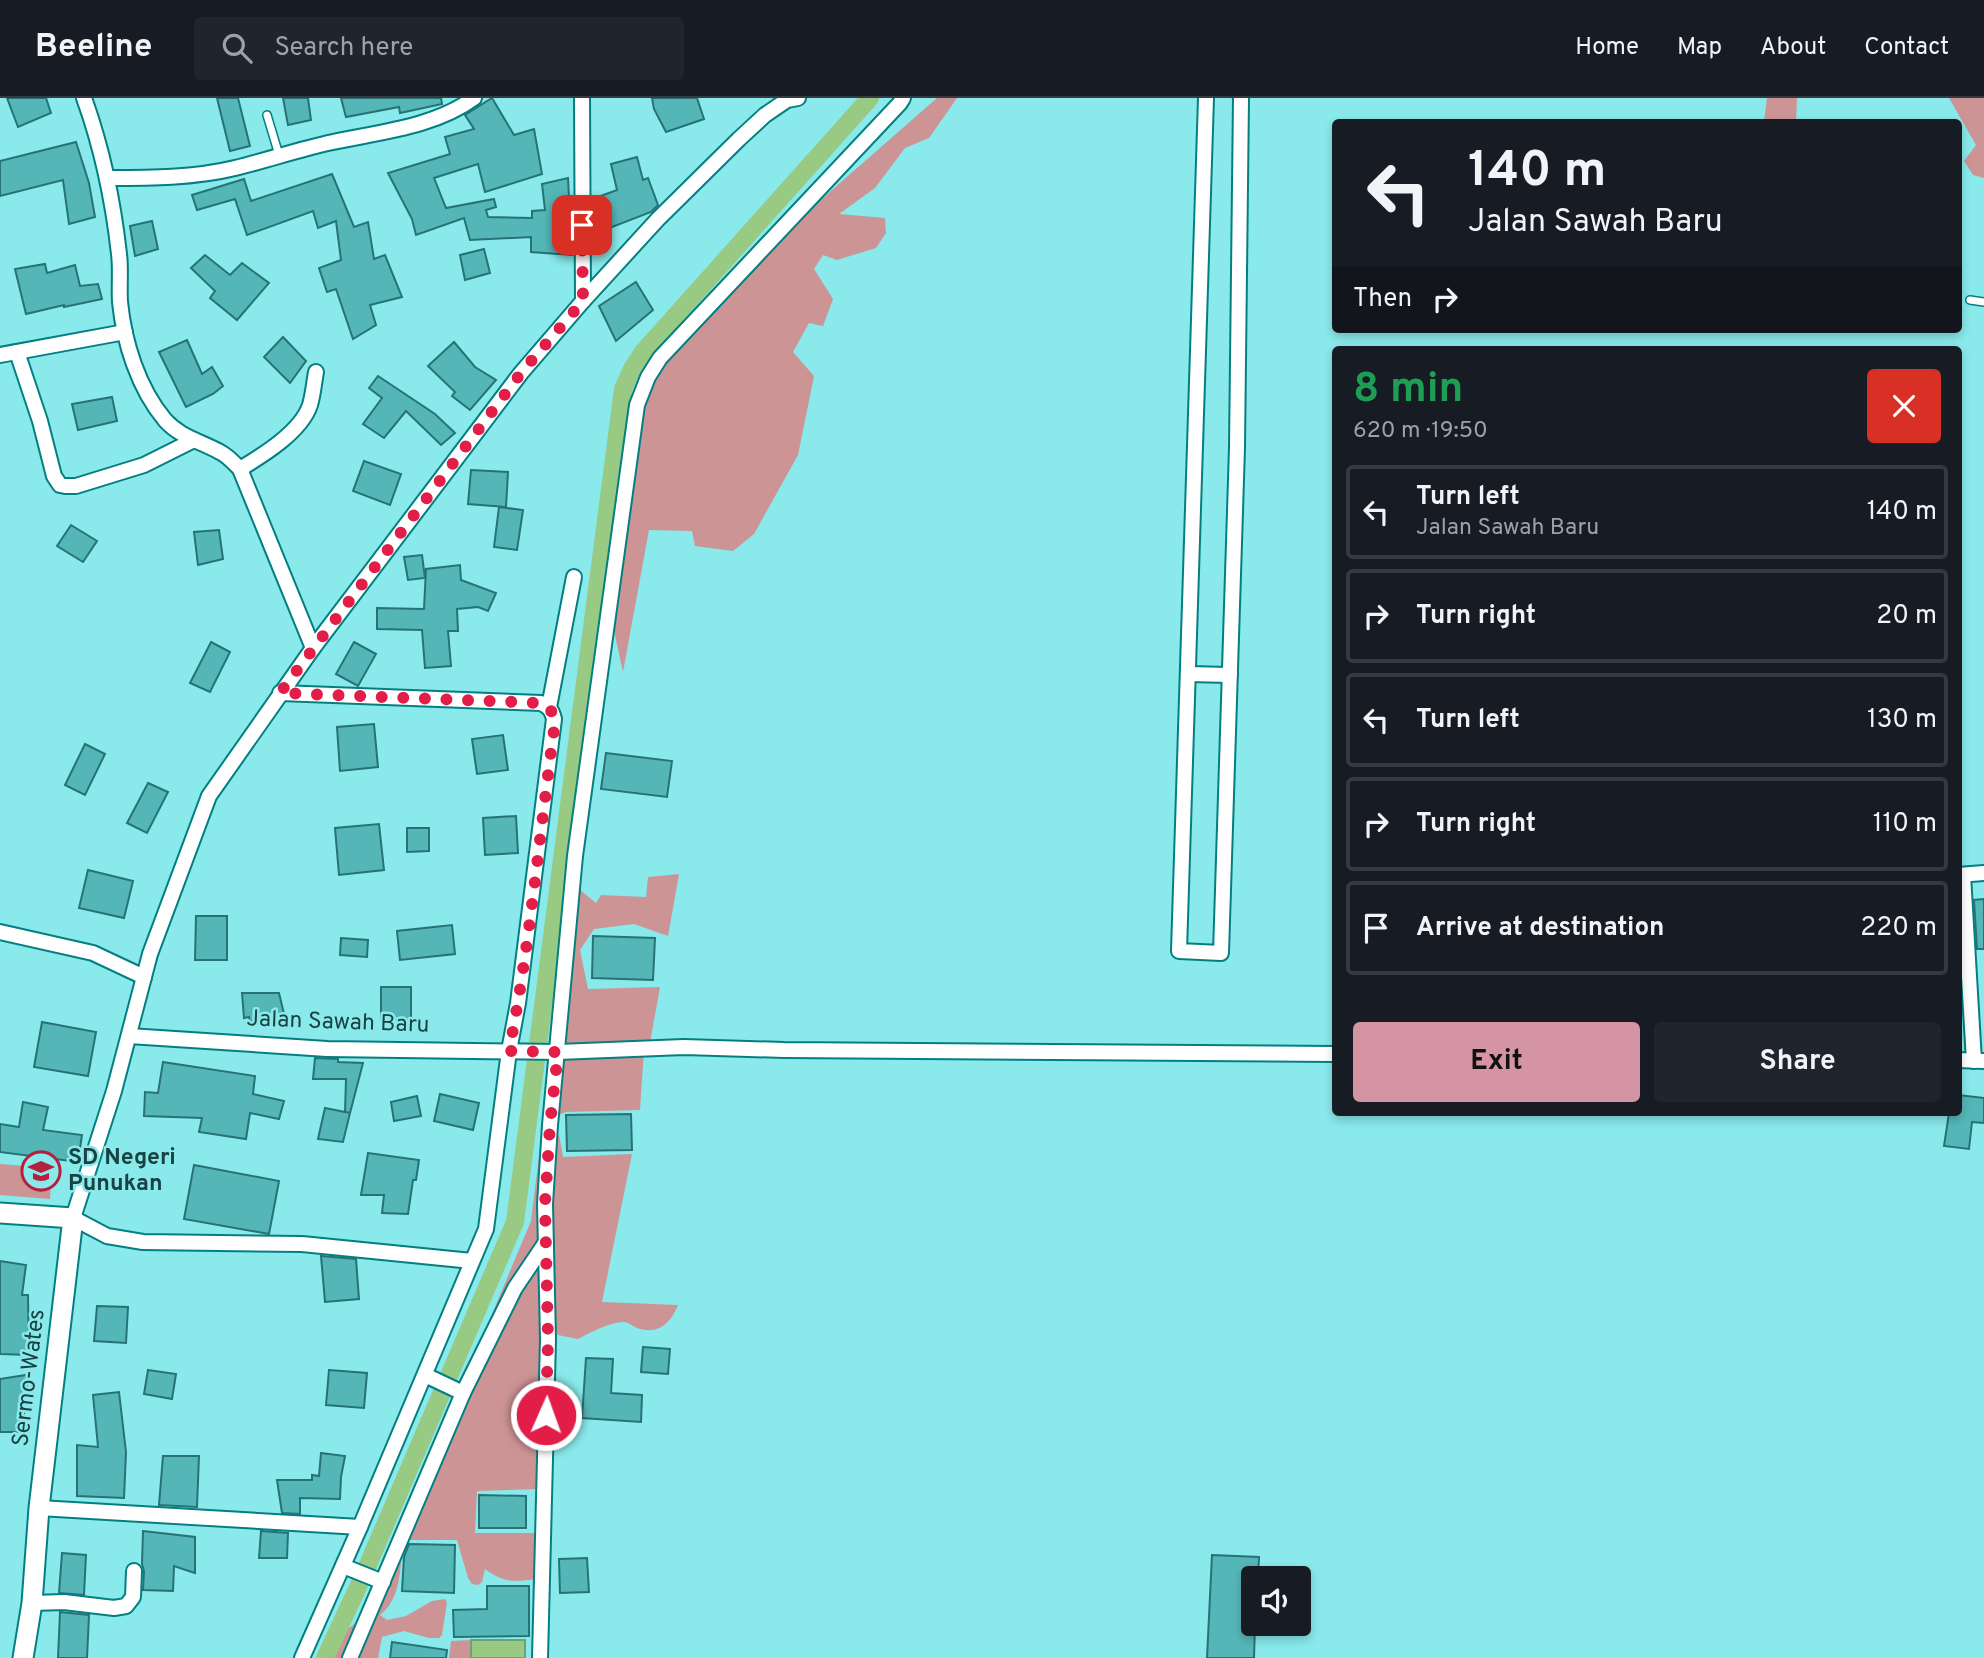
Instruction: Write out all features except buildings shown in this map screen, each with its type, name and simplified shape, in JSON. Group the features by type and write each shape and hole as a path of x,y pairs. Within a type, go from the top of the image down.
{"main road":[{"path":"0,1213 73,1218"},
{"name":"Sermo-Wates","path":"23,1658 32,1603 39,1508 73,1218"}],"street":[{"path":"83,98 108,178 120,256 120,299 125,332 138,373 155,405 178,433 219,452 240,469 313,648"},
{"path":"108,178 191,175 233,169 279,155 427,121 449,114 474,98"},
{"path":"582,98 583,301"},
{"path":"472,1261 302,1244 143,1242 107,1236 73,1218 114,1091 154,943 209,796 313,648 521,373 658,219 765,115 787,100 798,98"},
{"path":"540,1658 548,1339 545,1204 552,1052 637,405 648,377 660,358 903,98"},
{"path":"1206,98 1179,951 1222,953 1237,448 1241,98"},
{"path":"0,355 125,332"},
{"path":"17,352 40,421 54,476 60,485 76,486 144,465 194,440"},
{"path":"240,469 294,429 309,407 316,372"},
{"path":"549,707 574,577"},
{"path":"1188,674 1230,675"},
{"path":"280,693 541,703 553,712 554,730 514,1051 486,1229 428,1376 360,1527 349,1568 302,1658"},
{"path":"1962,875 1984,873"},
{"path":"1962,885 1979,1061"},
{"path":"0,932 93,953 144,976"},
{"name":"Jalan Sawah Baru","path":"129,1035 327,1049 552,1052 684,1047 1332,1055"},
{"path":"349,1658 378,1580 459,1391 514,1288 546,1242"},
{"path":"428,1376 459,1391"},
{"path":"39,1508 360,1527"},
{"path":"349,1568 378,1580"},
{"path":"32,1603 64,1602 114,1608 126,1606 132,1597 134,1571"}],"lane":[{"path":"267,115 279,155"},
{"path":"1970,300 1984,302"}],"shaded area":[{"path":"937,98 957,98 929,138 905,148 875,188 839,214 885,218 886,233 876,248 837,260 823,255 814,269 833,299 823,326 809,323 793,352 814,376 798,455 754,534 733,551 695,546 692,531 649,530 623,672 610,612 640,394 660,362 800,218"},
{"path":"1767,98 1797,98 1796,119 1764,119"},
{"path":"1949,98 1984,98 1984,178 1973,175 1964,161 1976,145"},
{"path":"679,874 668,936 634,924 594,929 580,950 588,989 660,987 649,1048 644,1049 640,1110 566,1112 556,1116 562,1062 569,1052 563,1044 580,890 596,903 601,895 646,897 648,877"},
{"path":"559,1135 563,1157 632,1154 602,1302 678,1305 672,1317 659,1328 640,1329 620,1322 578,1339 558,1335 554,1331 550,1204 554,1139"},
{"path":"541,1140 543,1333 538,1489 477,1491 475,1533 535,1533 536,1579 509,1580 485,1569 482,1582 478,1585 472,1584 457,1540 403,1540 396,1591 380,1615 387,1620 406,1616 432,1601 445,1599 447,1602 442,1635 439,1638 429,1638 404,1631 382,1637 378,1658 331,1658 343,1633 364,1616 363,1607 449,1417 531,1221"},
{"path":"0,1164 52,1168 50,1199 0,1195"},
{"path":"471,1640 471,1658 449,1658 451,1641"},
{"path":"471,1640 525,1640 525,1658 471,1658"}],"waterway":[{"path":"325,1658 364,1574 515,1222 623,389 643,352 870,98"}],"place":[{"name":"SD Negeri Punukan","path":"41,1171"}],"route":[{"path":"546,1415 548,1339 545,1204 558,1052 509,1051 534,886 554,730 553,712 541,703 280,693 521,373 583,301 582,225"}]}
